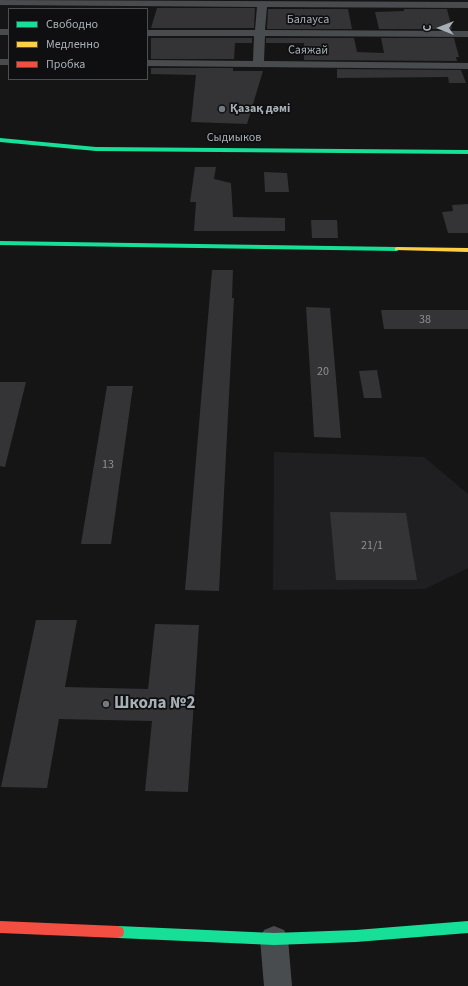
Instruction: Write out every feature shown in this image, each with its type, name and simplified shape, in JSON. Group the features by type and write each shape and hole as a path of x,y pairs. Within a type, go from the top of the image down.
{"street":[{"path":"0,2 261,2 468,5"},
{"path":"258,64 261,2"},
{"name":"Балауса","path":"148,33 468,34"},
{"name":"Саяжай","path":"148,63 468,66"},
{"name":"Сыдиыков","path":"0,140 96,149 468,152"},
{"path":"0,243 468,250"},
{"path":"0,927 274,939 356,936 468,927"},
{"path":"274,939 278,986"}],"shaded area":[{"path":"274,452 424,457 468,494 468,568 425,589 273,590"}],"building":[{"path":"157,8 255,8 254,28 151,28"},
{"path":"268,9 348,9 352,29 267,29"},
{"path":"404,9 447,9 452,29 379,29 375,12 404,11"},
{"path":"151,38 252,38 252,43 235,43 234,59 151,59"},
{"path":"266,38 354,38 357,52 384,53 381,38 454,38 459,57 456,57 457,61 304,60 304,43 266,43"},
{"path":"151,68 233,68 233,71 263,71 247,124 191,122 196,75 151,74"},
{"path":"337,69 461,70 466,83 449,83 448,77 337,78"},
{"path":"195,167 216,167 214,179 231,183 233,217 285,218 285,231 194,231 196,202 190,202"},
{"path":"264,172 287,173 289,192 265,192"},
{"path":"468,204 468,233 448,233 442,212 453,211 452,205"},
{"path":"311,220 337,220 338,238 312,238"},
{"path":"212,270 233,270 232,298 234,298 219,591 185,590"},
{"path":"306,307 330,308 341,438 314,437"},
{"path":"381,310 468,310 468,329 384,329"},
{"path":"377,370 382,398 364,398 359,371"},
{"path":"0,382 26,382 5,467 0,466"},
{"path":"107,386 133,386 111,544 81,544"},
{"path":"330,512 406,513 417,580 336,580"},
{"name":"Школа №2","path":"36,620 77,620 65,687 148,689 155,624 199,625 188,792 145,791 152,721 59,719 47,788 1,787"}],"traffic: fast":[{"path":"0,140 96,149 468,152"},
{"path":"0,243 397,249"},
{"path":"118,932 274,939 356,936 468,927"}],"traffic: slow":[{"path":"397,249 468,250"}],"traffic: jam":[{"path":"0,927 118,932"}],"place":[{"name":"Қазақ дәмі","path":"222,109"},
{"name":"Школа №2","path":"106,704"}]}
